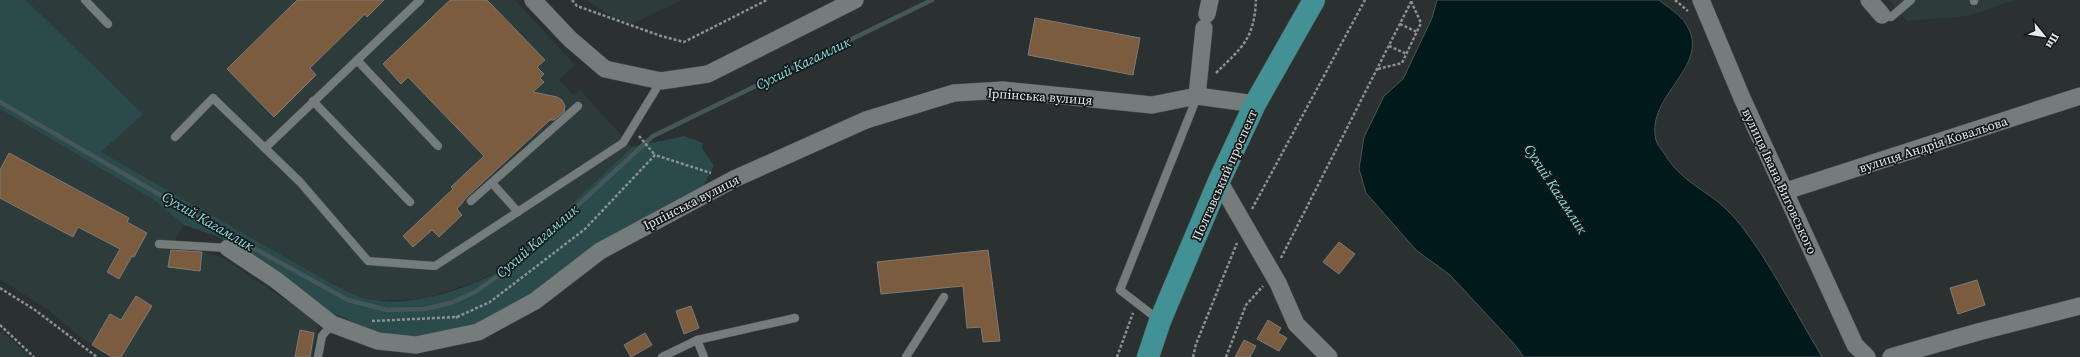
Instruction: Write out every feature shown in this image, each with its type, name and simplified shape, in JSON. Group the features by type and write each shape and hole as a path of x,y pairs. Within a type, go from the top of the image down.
{"highway":[{"name":"Полтавський проспект","path":"1148,357 1160,321 1219,181 1255,104 1314,0"}],"street":[{"path":"533,0 570,39 605,69 661,81 708,74 855,0"},
{"name":"вулиця Івана Виговського","path":"1701,0 1742,98 1786,191 1855,345 1867,357"},
{"path":"1869,0 1882,15"},
{"path":"1197,96 1207,14"},
{"name":"Ірпінська вулиця","path":"228,248 276,280 332,324 378,341 416,345 478,332 535,300 600,251 734,179 866,120 954,93 1003,90 1152,105 1197,96 1255,104"},
{"name":"вулиця Андрія Ковальова","path":"1786,191 2080,96"},
{"path":"1219,181 1273,274 1296,324 1329,357"},
{"path":"1891,357 1978,332 2080,306"}],"lane":[{"path":"85,0 108,24"},
{"path":"265,148 420,0"},
{"path":"1882,15 1890,17 1911,0"},
{"path":"357,60 438,146"},
{"path":"175,137 213,98 300,182 368,261 435,266 623,143 661,81"},
{"path":"1160,321 1120,290 1197,96"},
{"path":"313,102 410,202"},
{"path":"471,201 578,106"},
{"path":"492,183 518,212"},
{"path":"159,244 228,248"},
{"path":"906,357 944,297"},
{"path":"662,357 697,340 795,318"},
{"path":"318,357 322,336 332,324"},
{"path":"697,340 704,357"}],"path":[{"path":"572,0 577,6 661,36 684,42 767,0"},
{"path":"1197,96 1211,78 1246,43 1255,19 1256,0"},
{"path":"1193,357 1196,344 1245,225 1262,189 1365,0"},
{"path":"1226,357 1246,305 1273,274 1378,69 1411,0"},
{"path":"1378,69 1402,63 1407,54 1421,23 1411,0"},
{"path":"1400,24 1417,32"},
{"path":"1389,46 1407,54"},
{"path":"641,139 654,155 734,179"},
{"path":"366,321 457,317 490,302 585,229 654,155"},
{"path":"0,288 35,310 97,357"},
{"path":"1117,357 1136,303"},
{"path":"447,339 457,317"},
{"path":"0,325 34,357"}],"shaded area":[{"path":"0,0 26,0 143,114 101,152 336,286 368,299 387,302 435,296 451,292 497,272 516,257 632,147 684,136 703,143 702,148 714,166 700,192 547,285 478,324 414,339 379,334 331,312 217,236 184,225 154,200 0,109"},
{"path":"26,0 515,0 575,65 559,80 574,95 580,90 632,147 516,257 495,273 472,283 424,299 374,301 358,296 336,286 101,152 142,114"},
{"path":"586,0 682,0 632,24 614,18"},
{"path":"1889,0 2014,0 1968,16 1907,21"},
{"path":"0,109 154,200 184,225 171,247 203,252 223,258 319,322 312,357 112,357 86,341 48,310 0,279"},
{"path":"0,330 26,353 29,357 0,357"}],"water":[{"path":"1437,0 1659,0 1681,17 1686,24 1692,39 1691,54 1660,109 1655,124 1656,140 1670,163 1677,171 1718,202 1736,219 1770,267 1822,357 1524,357 1515,345 1450,275 1416,250 1366,193 1359,169 1364,137 1384,96 1403,79 1432,18"}],"building":[{"path":"297,0 384,0 367,17 365,14 310,68 316,75 274,117 227,69"},
{"path":"450,0 487,0 545,60 537,67 544,74 540,78 544,82 533,92 557,97 562,100 565,106 564,112 554,120 550,120 467,197 457,209 462,215 439,237 432,230 413,247 403,236 453,189 451,187 484,156 408,77 401,84 383,64"},
{"path":"1035,18 1140,38 1133,75 1028,55"},
{"path":"9,153 129,218 127,222 147,233 134,257 132,256 119,279 107,272 120,249 78,227 73,237 0,198 0,170"},
{"path":"1339,242 1355,254 1339,274 1323,262"},
{"path":"171,250 202,252 200,271 168,267"},
{"path":"988,250 1000,341 983,342 981,327 967,328 963,286 881,294 877,262"},
{"path":"1977,280 1985,305 1958,314 1950,288"},
{"path":"136,296 152,306 121,357 112,357 92,345 110,314 121,320"},
{"path":"691,306 699,328 684,334 676,311"},
{"path":"1268,320 1281,328 1278,333 1287,338 1279,351 1257,339"},
{"path":"300,330 314,333 310,357 295,357"},
{"path":"645,333 652,345 631,357 624,345"},
{"path":"1244,340 1256,346 1250,357 1235,357"}],"waterway":[{"name":"Сухий Кагамлик","path":"0,102 219,229 348,300 387,310 424,309 451,303 475,292 512,266 653,136 932,0"}]}
